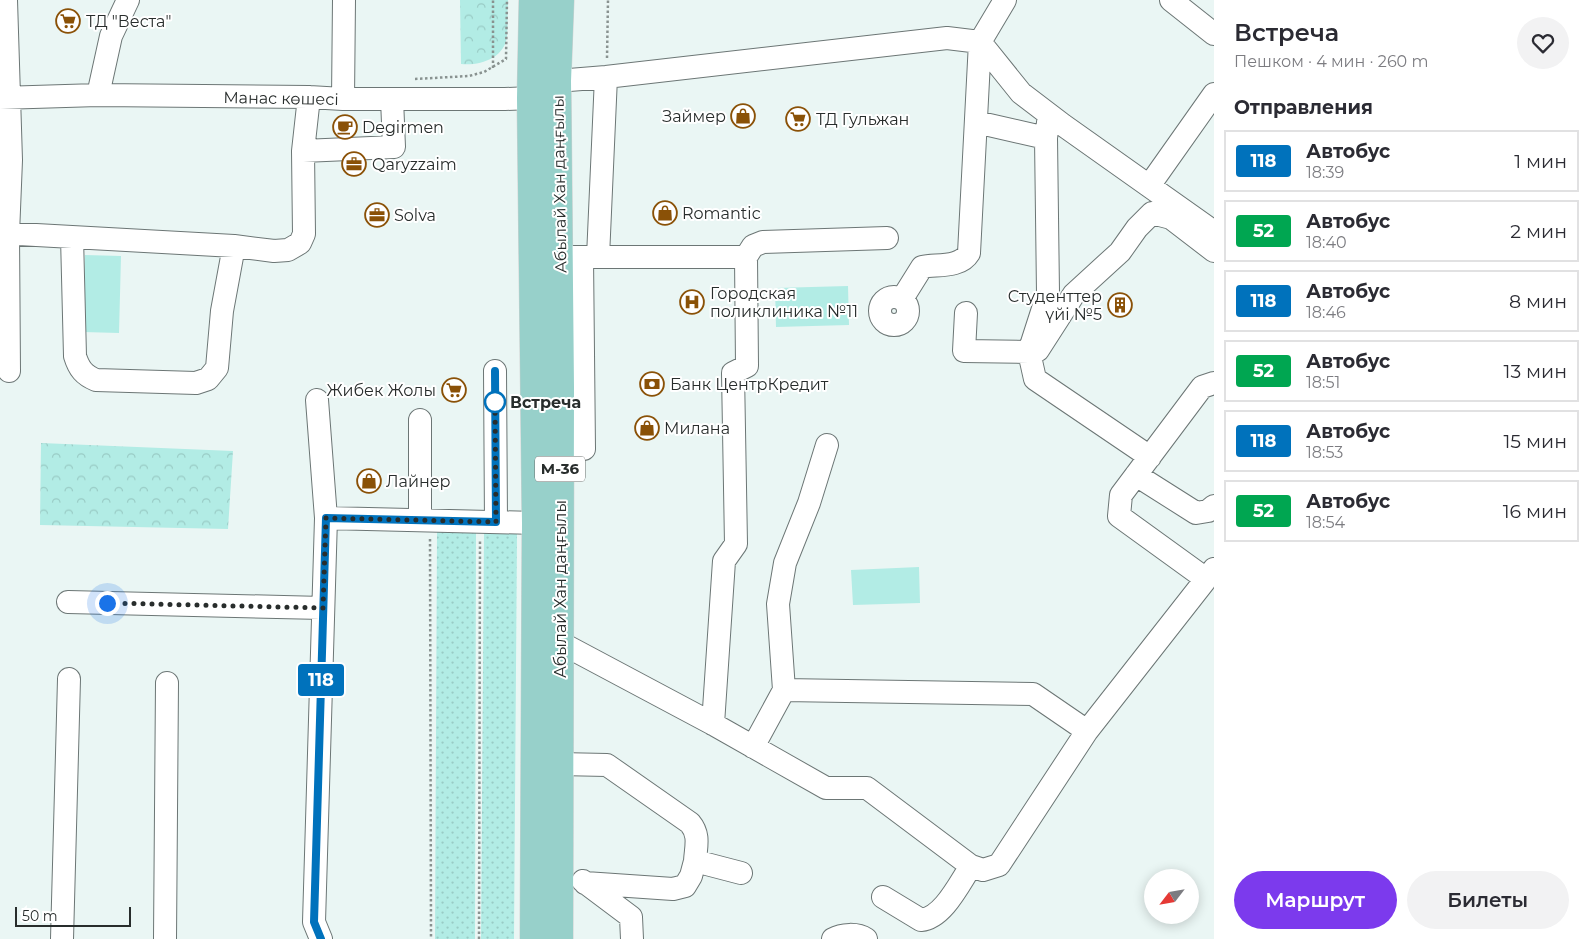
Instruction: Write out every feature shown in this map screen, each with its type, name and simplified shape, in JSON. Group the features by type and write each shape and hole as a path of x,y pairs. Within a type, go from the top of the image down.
{"main road":[{"name":"Абылай Хан даңғылы","path":"533,0 531,98 536,522 534,939"},
{"name":"Абылай Хан даңғылы","path":"559,939 560,448 580,257 557,81 560,0"}],"street":[{"path":"6,0 5,98 11,160 4,234 9,371"},
{"path":"98,95 111,36 128,0"},
{"path":"342,99 344,0"},
{"path":"902,299 922,267 958,263 966,258 968,253 980,42 1005,0"},
{"path":"1171,0 1214,34"},
{"path":"531,98 557,81 947,38 980,42 1021,93 1214,232"},
{"path":"606,77 580,257 746,257"},
{"path":"1148,186 1214,94"},
{"name":"Манас көшесі","path":"5,98 98,95 342,99 531,98"},
{"path":"4,234 234,246 274,251 288,250 300,243 304,234 303,151 309,97"},
{"path":"303,151 394,147 392,99"},
{"path":"1049,115 1046,138 1048,293 1030,357 1035,379 1150,457"},
{"path":"976,122 1046,138"},
{"path":"1030,357 1074,294 1120,252 1137,228 1152,213 1171,218 1214,252"},
{"path":"72,237 75,356 81,370 87,376 96,380 196,383 208,379 217,368 222,311 234,246"},
{"path":"713,724 724,561 736,544 733,373 747,366 746,257 753,246 763,242 888,238"},
{"path":"966,313 964,351 1030,357"},
{"path":"488,521 495,371"},
{"path":"559,642 713,724 826,788 867,788 971,866 983,870 999,865 1087,731 1210,574 1119,516 1121,495 1202,387 1214,383"},
{"path":"317,400 326,518 314,922 321,939"},
{"path":"420,420 425,520"},
{"path":"753,747 784,690 778,604 785,563 809,503 828,445"},
{"path":"1136,475 1196,513 1208,511 1214,506"},
{"path":"326,518 536,522"},
{"path":"68,602 323,608"},
{"path":"62,939 69,679"},
{"path":"165,939 167,683"},
{"path":"784,690 1032,694 1087,731"},
{"path":"559,764 607,765 690,823 695,829 695,860 685,886 673,889 585,883"},
{"path":"695,860 741,873"},
{"path":"559,863 631,917 632,939"},
{"path":"883,897 921,920 928,919 938,913 971,866"},
{"path":"833,939 840,935 862,936 866,939"}],"path":[{"path":"493,68 494,0"},
{"path":"414,79 469,76 493,68 506,59 506,0"},
{"path":"606,77 608,0"},
{"path":"425,520 431,939"},
{"path":"479,939 488,521"}],"green space":[{"path":"460,0 508,0 507,36 502,50 497,55 476,64 461,64"},
{"path":"85,255 121,256 119,333 83,332"},
{"path":"848,286 849,325 776,327 775,288"},
{"path":"41,443 233,451 228,529 40,525"},
{"path":"437,532 476,532 475,939 435,939"},
{"path":"484,533 517,533 514,939 481,939"},
{"path":"919,567 920,603 853,605 851,570"}],"bus line":[{"name":"118","path":"321,939 314,922 326,518 496,522 495,371"}],"place":[{"name":"ТД \"Веста\"","path":"68,21"},
{"name":"Займер","path":"743,116"},
{"name":"ТД Гульжан","path":"798,119"},
{"name":"Degirmen","path":"345,127"},
{"name":"Qaryzzaim","path":"354,164"},
{"name":"Romantic","path":"665,213"},
{"name":"Solva","path":"377,215"},
{"name":"Городская поликлиника №11","path":"692,302"},
{"name":"Студенттер үйі №5","path":"1120,305"},
{"name":"Банк ЦентрКредит","path":"652,384"},
{"name":"Жибек Жолы","path":"454,390"},
{"name":"Встреча","path":"495,402"},
{"name":"Милана","path":"647,428"},
{"name":"Лайнер","path":"369,481"}],"route":[{"path":"107,603 323,608 326,518 496,522 495,402"}]}
